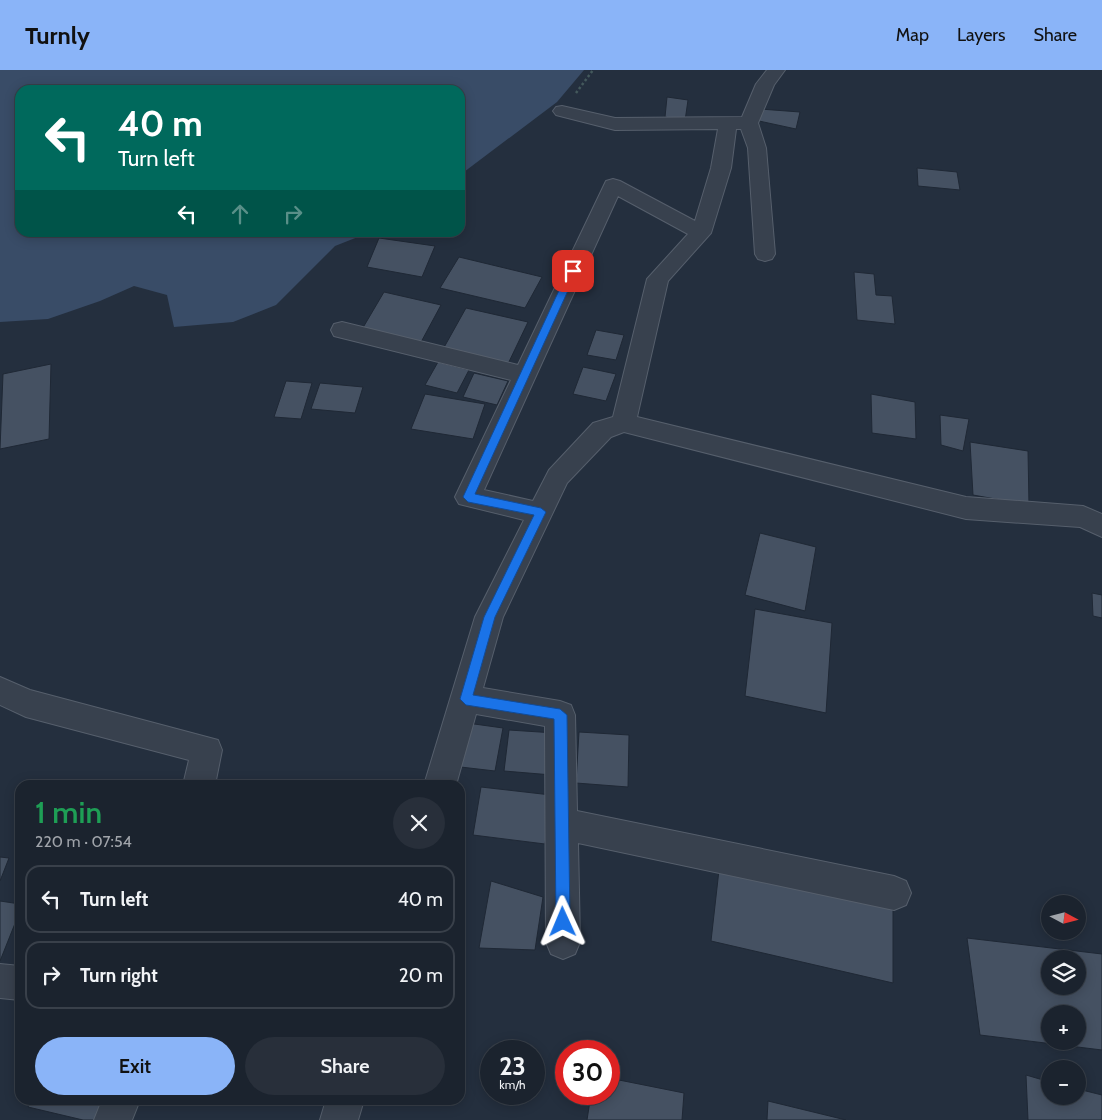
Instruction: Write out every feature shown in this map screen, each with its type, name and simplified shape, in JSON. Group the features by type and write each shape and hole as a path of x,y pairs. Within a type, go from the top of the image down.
{"street":[{"path":"765,254 757,148 749,123 765,84 776,70"},
{"path":"562,111 615,124 749,123"},
{"path":"624,423 658,279 701,233 721,168 728,122"},
{"path":"541,512 468,497 613,185 701,233"},
{"path":"342,330 524,375"},
{"path":"442,780 489,617 558,477 602,430 624,423 966,508 1083,517 1102,526"},
{"path":"0,691 26,703 207,750 200,780"},
{"path":"466,699 560,715 563,942"},
{"path":"562,824 894,893"},
{"path":"0,981 15,983"},
{"path":"113,1120 119,1105"},
{"path":"339,1120 344,1105"}],"path":[{"path":"562,111 593,70"}],"water":[{"path":"0,70 584,70 557,102 465,171 465,85 15,85 15,237 358,237 335,246 276,305 233,322 174,327 167,295 134,286 100,301 48,319 0,322"}],"building":[{"path":"667,97 688,100 685,121 665,117"},
{"path":"760,109 800,112 796,129 759,121"},
{"path":"917,168 957,172 960,190 918,186"},
{"path":"379,238 435,246 422,277 367,267"},
{"path":"459,257 542,277 525,308 440,288"},
{"path":"854,272 874,274 876,295 892,296 895,324 857,320"},
{"path":"384,292 441,305 420,344 361,331"},
{"path":"466,308 528,322 507,366 442,351"},
{"path":"596,330 624,335 616,360 587,355"},
{"path":"438,362 469,370 457,393 425,385"},
{"path":"51,364 49,439 0,449 3,374"},
{"path":"583,367 616,374 606,401 573,394"},
{"path":"474,373 508,381 497,405 463,397"},
{"path":"286,381 312,383 301,419 274,417"},
{"path":"320,383 363,387 355,413 311,409"},
{"path":"425,394 485,404 473,439 411,429"},
{"path":"871,394 915,402 916,439 872,433"},
{"path":"940,415 969,419 963,451 941,445"},
{"path":"970,442 1028,451 1029,505 973,495"},
{"path":"760,533 816,547 805,611 745,595"},
{"path":"1092,593 1102,595 1102,618 1093,616"},
{"path":"755,609 832,623 826,713 745,696"},
{"path":"460,722 503,728 495,771 452,766"},
{"path":"509,730 555,733 552,775 504,771"},
{"path":"579,732 629,735 628,787 576,783"},
{"path":"481,787 551,795 545,844 473,835"},
{"path":"0,857 9,858 0,881"},
{"path":"719,870 893,908 893,983 711,941"},
{"path":"491,881 543,897 535,950 479,948"},
{"path":"0,901 15,903 15,924 0,961"},
{"path":"967,938 1068,950 1041,950 1041,995 1086,995 1086,952 1102,954 1102,1050 1086,1048 1086,1005 1041,1005 1041,1042 980,1035"},
{"path":"1026,1075 1041,1079 1041,1105 1086,1105 1086,1091 1102,1095 1102,1120 1028,1120"},
{"path":"620,1080 684,1093 682,1120 587,1120 589,1105 620,1105"},
{"path":"768,1101 846,1120 767,1120"},
{"path":"29,1105 107,1105 100,1120 83,1120 28,1107"}],"route":[{"path":"563,922 560,715 466,699 489,617 541,512 468,497 573,271"}]}
